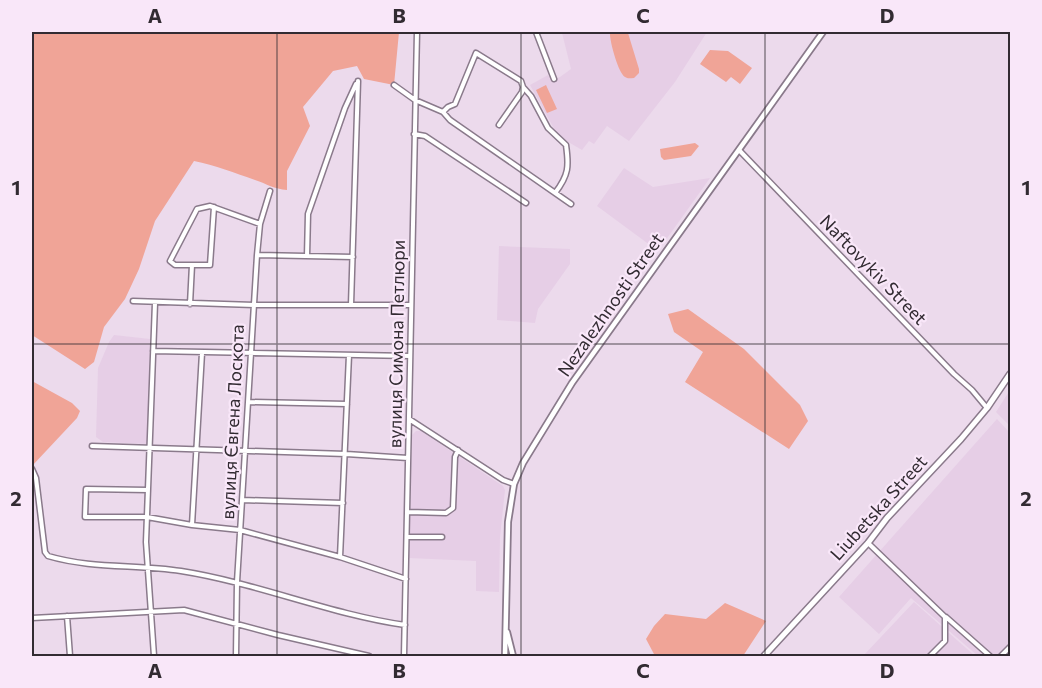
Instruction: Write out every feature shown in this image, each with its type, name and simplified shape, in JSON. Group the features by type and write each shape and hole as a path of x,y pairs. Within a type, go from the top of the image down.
{"main road":[{"name":"Liubetska Street","path":"764,657 868,543 887,518 948,454 987,408 1011,374"}],"street":[{"name":"вулиця Симона Петлюри","path":"404,657 417,32"},
{"path":"536,32 554,79"},
{"name":"Nezalezhnosti Street","path":"505,657 504,597 508,522 514,484 523,463 572,383 823,32"},
{"path":"442,112 455,104 476,53 521,81 548,128 566,145 568,159 566,178 555,193"},
{"path":"307,256 308,214 345,108 357,81 351,305"},
{"path":"394,85 416,100 442,112 450,120 571,204"},
{"path":"499,125 522,92 523,87"},
{"path":"414,134 425,136 526,203"},
{"name":"Naftovykiv Street","path":"739,150 987,408"},
{"name":"вулиця Євгена Лоскота","path":"236,657 237,582 257,255 260,224 270,191"},
{"path":"214,207 210,266 175,265 170,261 197,209 210,206 214,207 260,224"},
{"path":"257,255 353,257"},
{"path":"190,304 192,265"},
{"path":"133,301 254,305 410,305"},
{"path":"154,657 147,568 147,517 155,303"},
{"path":"153,351 410,356"},
{"path":"192,525 202,353"},
{"path":"340,557 349,355"},
{"path":"248,402 347,404"},
{"path":"409,418 503,480 514,484"},
{"path":"92,446 408,458"},
{"path":"408,512 446,513 453,508 458,450"},
{"path":"32,469 36,478 45,552 48,556 84,564 179,570 237,582 366,619 405,625"},
{"path":"148,490 86,489 84,517 147,517 240,530 340,557 406,579"},
{"path":"242,500 343,502"},
{"path":"407,537 442,537"},
{"path":"868,543 990,657"},
{"path":"32,618 184,610 369,657"},
{"path":"67,616 70,657"},
{"path":"930,657 945,641 945,617"},
{"name":"Nezalezhnosti Street","path":"506,626 513,657"},
{"path":"1001,657 1011,647"}],"shaded area":[{"path":"32,32 399,32 394,85 364,79 357,66 333,71 303,107 310,126 287,171 287,190 194,161 155,221 139,269 125,299 104,327 94,362 85,369 32,335"},
{"path":"610,32 628,33 639,69 639,73 634,78 625,77 622,74 612,48"},
{"path":"707,32 675,82 629,141 607,126 594,144 589,141 582,150 558,136 530,85 548,75 552,80 560,77 571,69 562,33"},
{"path":"710,50 728,51 752,68 740,84 731,77 726,82 700,64"},
{"path":"546,85 557,109 547,113 536,90"},
{"path":"695,143 699,146 691,156 664,160 661,157 660,149"},
{"path":"624,168 653,187 710,178 658,251 597,206"},
{"path":"499,246 570,249 570,264 538,309 535,323 497,320"},
{"path":"688,309 744,349 800,405 808,421 789,449 685,382 703,352 674,332 668,314"},
{"path":"114,335 150,339 148,444 103,442 96,437 98,368"},
{"path":"32,381 72,403 80,411 77,418 32,466"},
{"path":"1010,390 1010,426 996,412"},
{"path":"997,419 1010,433 1010,656 978,656 911,598 879,634 839,597"},
{"path":"416,431 421,431 503,486 505,490 500,537 499,592 476,591 476,561 409,558 412,435"},
{"path":"914,602 975,656 863,656"},
{"path":"725,603 766,621 743,656 655,656 646,639 665,614 706,619"}]}
